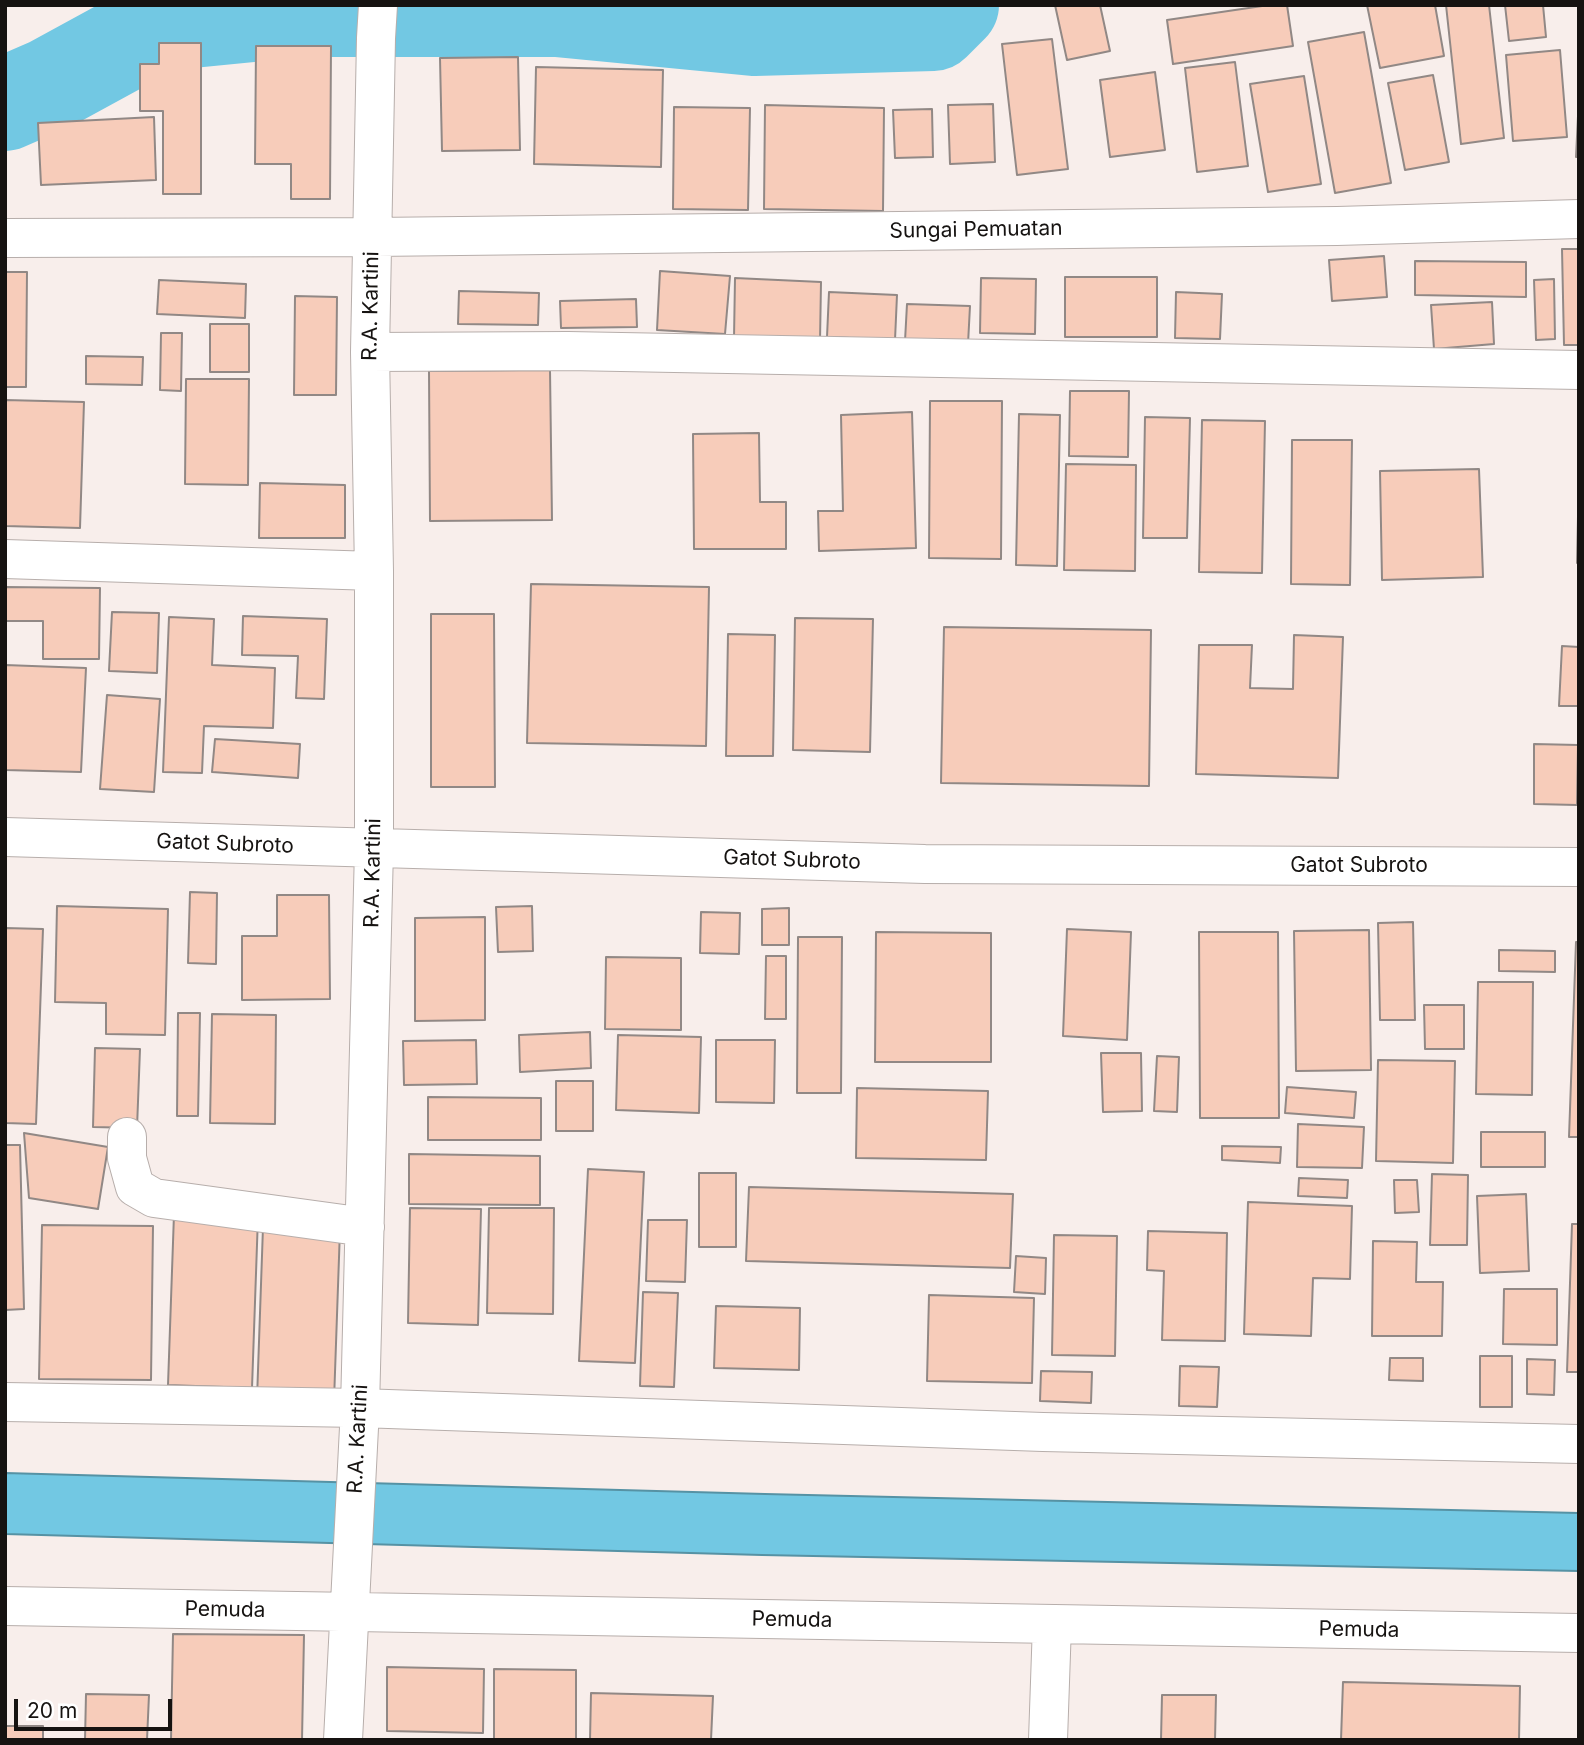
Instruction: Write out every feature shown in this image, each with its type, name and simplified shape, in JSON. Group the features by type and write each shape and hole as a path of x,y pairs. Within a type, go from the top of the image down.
{"street":[{"name":"R.A. Kartini","path":"343,1740 360,1418 374,849 374,571 370,352 377,22"},
{"name":"Sungai Pemuatan","path":"5,238 373,237 1337,226 1579,219"},
{"path":"370,352 568,351 1579,370"},
{"path":"5,559 374,571"},
{"name":"Gatot Subroto","path":"5,838 925,864 1579,867"},
{"path":"127,1137 127,1158 135,1186 154,1198 365,1227"},
{"path":"5,1402 360,1418 1579,1444"},
{"name":"Pemuda","path":"5,1606 1579,1633"},
{"path":"1048,1740 1052,1624"}],"water":[{"path":"5,1473 1579,1513 1579,1571 762,1555 5,1534"}],"building":[{"path":"1055,5 1100,5 1110,51 1067,60"},
{"path":"1269,5 1287,5 1293,46 1173,64 1167,20"},
{"path":"1367,5 1435,5 1444,56 1380,68"},
{"path":"1446,5 1489,5 1504,138 1461,144"},
{"path":"1505,5 1543,5 1546,37 1509,41"},
{"path":"1364,32 1391,183 1335,193 1308,42"},
{"path":"1052,39 1068,169 1017,175 1002,44"},
{"path":"159,43 201,43 201,194 163,194 163,111 140,111 140,64 159,64"},
{"path":"256,46 331,46 330,199 291,199 291,164 255,164"},
{"path":"1560,50 1567,137 1513,141 1506,55"},
{"path":"518,57 520,150 442,151 440,58"},
{"path":"1235,62 1248,166 1197,172 1185,68"},
{"path":"536,67 663,70 661,167 534,164"},
{"path":"1155,72 1165,150 1110,157 1100,80"},
{"path":"1433,75 1449,162 1405,170 1388,83"},
{"path":"1304,76 1321,184 1268,192 1250,84"},
{"path":"993,104 995,162 950,164 948,105"},
{"path":"765,105 884,108 883,211 764,209"},
{"path":"674,107 750,108 748,210 673,209"},
{"path":"932,109 933,157 895,158 893,110"},
{"path":"1578,116 1579,157 1576,157"},
{"path":"154,117 156,180 41,185 38,123"},
{"path":"1562,249 1579,249 1579,345 1564,345"},
{"path":"1384,256 1387,297 1332,301 1329,260"},
{"path":"1415,261 1526,262 1526,297 1415,295"},
{"path":"660,271 730,276 725,334 657,330"},
{"path":"5,272 27,272 26,387 5,387"},
{"path":"1065,277 1157,277 1157,337 1065,337"},
{"path":"735,278 821,282 820,341 734,338"},
{"path":"981,278 1036,279 1035,334 980,333"},
{"path":"1554,279 1555,339 1536,340 1534,280"},
{"path":"159,280 246,284 245,318 157,314"},
{"path":"459,291 539,293 538,325 458,324"},
{"path":"829,292 897,295 895,340 827,337"},
{"path":"1176,292 1222,294 1220,339 1175,338"},
{"path":"295,296 337,297 336,395 294,395"},
{"path":"636,299 637,327 561,328 560,301"},
{"path":"1492,302 1494,344 1434,349 1431,305"},
{"path":"907,304 970,306 968,344 905,341"},
{"path":"210,324 249,324 249,372 210,372"},
{"path":"161,333 182,333 181,391 160,390"},
{"path":"86,356 143,357 142,385 86,384"},
{"path":"550,370 552,520 430,521 429,371"},
{"path":"186,379 249,379 248,485 185,484"},
{"path":"1070,391 1129,391 1128,457 1069,456"},
{"path":"5,400 84,402 80,528 5,526"},
{"path":"930,401 1002,401 1001,559 929,558"},
{"path":"912,412 916,548 819,551 818,511 843,511 841,415"},
{"path":"1019,414 1060,415 1057,566 1016,565"},
{"path":"1145,417 1190,418 1187,538 1143,538"},
{"path":"1202,420 1265,421 1262,573 1199,572"},
{"path":"759,433 760,502 786,502 786,549 694,549 693,434"},
{"path":"1292,440 1352,440 1350,585 1291,584"},
{"path":"1066,464 1136,465 1135,571 1064,570"},
{"path":"1479,469 1483,577 1382,580 1380,471"},
{"path":"1579,470 1579,563 1577,563"},
{"path":"260,483 345,485 345,538 259,538"},
{"path":"531,584 709,587 706,746 527,743"},
{"path":"5,587 100,588 99,659 43,659 43,621 5,621"},
{"path":"112,612 159,613 157,673 109,671"},
{"path":"431,614 494,614 495,787 431,787"},
{"path":"243,616 327,619 324,699 296,698 298,656 242,655"},
{"path":"169,617 214,619 212,665 275,668 273,728 204,726 202,773 163,772"},
{"path":"795,618 873,619 870,752 793,750"},
{"path":"944,627 1151,630 1149,786 941,783"},
{"path":"728,634 775,635 773,756 726,756"},
{"path":"1294,635 1343,637 1338,778 1196,774 1199,645 1252,645 1250,688 1293,689"},
{"path":"1562,646 1579,647 1579,706 1559,706"},
{"path":"5,665 86,668 81,772 5,770"},
{"path":"107,695 160,699 154,792 100,789"},
{"path":"215,739 300,744 298,778 212,772"},
{"path":"1534,744 1578,745 1577,805 1534,804"},
{"path":"190,892 217,893 216,964 188,963"},
{"path":"277,895 329,895 330,999 242,1000 242,936 277,936"},
{"path":"57,906 168,909 165,1035 106,1034 106,1003 55,1002"},
{"path":"532,906 533,951 498,952 496,907"},
{"path":"789,908 789,945 762,945 762,909"},
{"path":"701,912 740,913 739,954 700,953"},
{"path":"485,917 485,1020 415,1021 415,918"},
{"path":"1413,922 1415,1020 1380,1020 1378,923"},
{"path":"5,928 43,929 36,1124 5,1123"},
{"path":"1067,929 1131,932 1127,1040 1063,1036"},
{"path":"1369,930 1371,1070 1296,1071 1294,931"},
{"path":"876,932 991,933 991,1062 875,1062"},
{"path":"1199,932 1278,932 1279,1118 1200,1118"},
{"path":"798,937 842,937 841,1093 797,1093"},
{"path":"1576,942 1579,942 1579,1137 1569,1137"},
{"path":"1499,950 1555,951 1555,972 1499,971"},
{"path":"766,956 786,956 786,1019 765,1019"},
{"path":"606,957 681,958 681,1030 605,1029"},
{"path":"1478,982 1533,982 1532,1095 1476,1094"},
{"path":"1424,1005 1464,1005 1464,1049 1425,1049"},
{"path":"178,1013 200,1013 198,1116 177,1116"},
{"path":"212,1014 276,1015 275,1124 210,1123"},
{"path":"590,1032 591,1068 520,1072 519,1035"},
{"path":"618,1035 701,1037 699,1113 616,1110"},
{"path":"476,1040 477,1084 404,1085 403,1041"},
{"path":"716,1040 775,1040 774,1103 716,1102"},
{"path":"95,1048 140,1049 137,1128 93,1127"},
{"path":"1101,1053 1141,1053 1142,1111 1103,1112"},
{"path":"1157,1056 1179,1057 1177,1112 1154,1111"},
{"path":"1378,1060 1455,1061 1453,1163 1376,1161"},
{"path":"556,1081 593,1081 593,1131 556,1131"},
{"path":"1287,1087 1356,1092 1354,1118 1285,1113"},
{"path":"857,1088 988,1091 986,1160 856,1158"},
{"path":"428,1097 541,1098 541,1140 428,1140"},
{"path":"1298,1124 1364,1127 1362,1168 1297,1167"},
{"path":"1481,1132 1545,1132 1545,1167 1481,1167"},
{"path":"24,1133 108,1147 98,1209 29,1198"},
{"path":"5,1145 20,1145 24,1309 5,1310"},
{"path":"1222,1146 1281,1147 1280,1163 1222,1160"},
{"path":"409,1154 540,1156 540,1205 409,1204"},
{"path":"588,1169 644,1172 635,1363 579,1361"},
{"path":"699,1173 736,1173 736,1247 699,1247"},
{"path":"1432,1174 1468,1175 1467,1245 1430,1245"},
{"path":"1299,1178 1348,1180 1347,1198 1298,1196"},
{"path":"1394,1180 1417,1180 1419,1212 1395,1213"},
{"path":"749,1187 1013,1194 1010,1268 746,1261"},
{"path":"1526,1194 1529,1271 1480,1273 1477,1196"},
{"path":"1248,1202 1352,1206 1350,1279 1313,1278 1311,1336 1244,1334"},
{"path":"410,1208 481,1209 478,1325 408,1323"},
{"path":"489,1208 554,1208 553,1314 487,1313"},
{"path":"174,1214 258,1216 252,1388 168,1385"},
{"path":"648,1220 687,1220 685,1282 646,1281"},
{"path":"1572,1224 1579,1224 1579,1372 1567,1372"},
{"path":"42,1225 153,1226 151,1380 39,1379"},
{"path":"263,1227 340,1229 334,1401 257,1399"},
{"path":"1148,1231 1227,1233 1225,1341 1162,1340 1164,1271 1147,1270"},
{"path":"1054,1235 1117,1236 1115,1356 1052,1355"},
{"path":"1373,1241 1417,1242 1416,1282 1443,1282 1442,1336 1372,1336"},
{"path":"1016,1256 1046,1258 1045,1294 1014,1292"},
{"path":"1504,1289 1557,1289 1557,1345 1503,1344"},
{"path":"643,1292 678,1293 674,1387 640,1386"},
{"path":"929,1295 1034,1298 1032,1383 927,1381"},
{"path":"716,1306 800,1308 799,1370 714,1368"},
{"path":"1480,1356 1512,1356 1512,1407 1480,1407"},
{"path":"1390,1358 1423,1358 1423,1381 1389,1380"},
{"path":"1527,1359 1555,1360 1554,1395 1527,1394"},
{"path":"1180,1366 1219,1367 1217,1407 1179,1406"},
{"path":"1041,1371 1092,1372 1091,1403 1040,1401"},
{"path":"173,1634 304,1635 302,1740 171,1740"},
{"path":"387,1667 484,1669 483,1733 387,1731"},
{"path":"494,1669 576,1670 576,1740 494,1740"},
{"path":"1343,1682 1520,1686 1519,1740 1341,1740"},
{"path":"591,1693 713,1696 711,1740 590,1740"},
{"path":"86,1694 149,1695 147,1740 85,1740"},
{"path":"1162,1695 1216,1695 1215,1740 1161,1740"},
{"path":"5,1726 43,1726 43,1740 5,1740"}],"waterway":[{"path":"5,104 51,84 161,24 303,10 557,10 754,29 933,24 952,5"}]}
